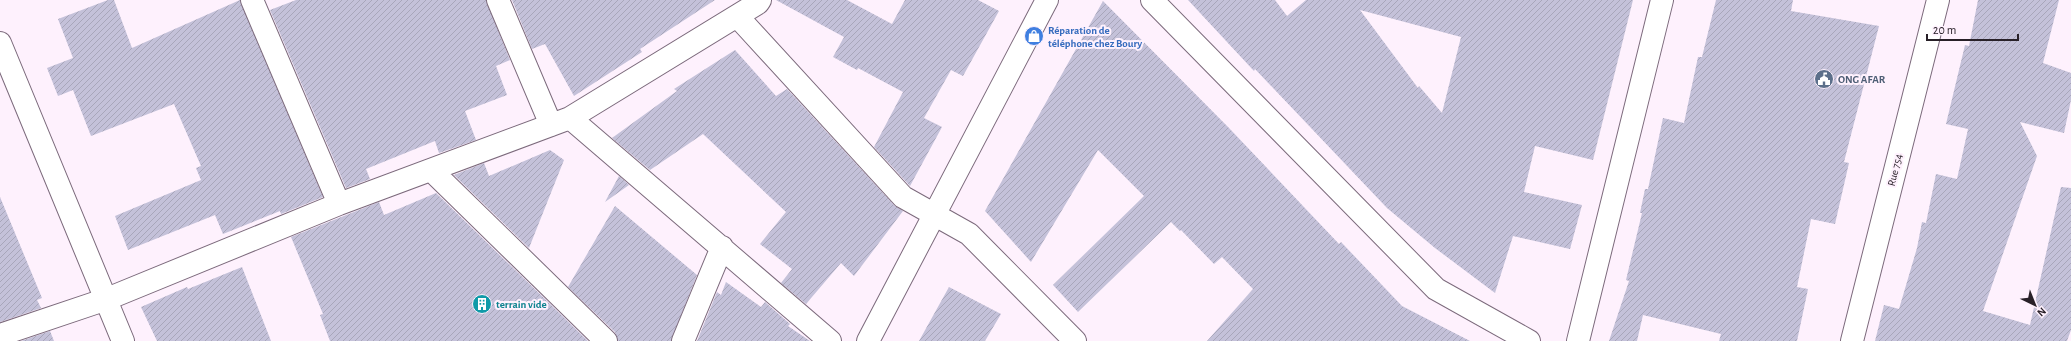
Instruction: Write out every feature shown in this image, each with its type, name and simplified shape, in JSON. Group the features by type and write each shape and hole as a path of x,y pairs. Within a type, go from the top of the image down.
{"street":[{"path":"252,0 339,204"},
{"path":"498,0 561,122 722,247 830,341"},
{"path":"868,341 1047,0"},
{"path":"1152,0 1436,289 1529,341"},
{"path":"1578,341 1662,0"},
{"name":"Rue 754","path":"1852,341 1938,0"},
{"path":"0,335 107,299 339,204 561,122 737,16 758,1"},
{"path":"737,16 903,196 969,234 1075,341"},
{"path":"0,43 107,299 123,341"},
{"path":"431,170 606,341"},
{"path":"683,341 722,247"}],"building":[{"path":"108,0 114,0 132,48 240,0 323,197 281,214 280,211 223,234 215,215 128,250 115,216 201,180 196,168 201,166 174,104 91,136 73,90 58,96 47,68 73,58 58,19"},
{"path":"296,0 486,0 510,60 496,66 507,95 465,111 476,140 439,153 435,141 366,169 370,179 346,188 270,10"},
{"path":"512,0 715,0 640,49 642,52 574,96 545,44 532,49"},
{"path":"776,0 847,0 892,24 905,0 978,0 999,11 963,76 951,70 924,118 942,127 910,186 874,147 903,92 858,68 857,70 833,57 844,37"},
{"path":"1188,0 1275,0 1287,16 1306,0 1633,0 1593,160 1535,146 1524,192 1582,205 1570,249 1513,236 1495,293 1435,248 1387,208 1255,69 1254,71","holes":["1360,10 1461,37 1442,113 1419,86 1418,88"]},
{"path":"1716,0 1793,0 1791,11 1879,26 1844,162 1849,163 1835,224 1811,219 1797,287 1808,289 1797,341 1719,341 1721,334 1643,315 1637,341 1609,341 1629,281 1626,280 1642,213 1640,213 1645,189 1648,189 1663,118 1684,123 1698,57 1702,57"},
{"path":"1978,0 2059,0 2043,63 2071,73 2071,100 2064,133 2020,122 2037,156 1983,311 2030,325 2061,187 2071,188 2071,330 2067,341 1875,341 1884,305 1899,309 1917,248 1922,222 1926,223 1936,174 1957,179 1968,129 1946,124 1965,45 1969,46"},
{"path":"1103,1 1229,128 1339,244 1341,242 1402,306 1470,341 1207,341 1253,289 1222,257 1214,264 1181,230 1180,231 1171,222 1078,312 1053,285 1144,196 1098,150 1031,262 985,211"},
{"path":"735,50 776,96 787,89 894,205 903,211 854,276 841,263 806,304 781,283 792,269 760,244 786,212 703,134 650,170 612,138 677,91 674,89"},
{"path":"550,150 564,160 529,248 454,175 484,163 489,176"},
{"path":"619,176 629,185 605,202"},
{"path":"436,193 588,341 330,341 320,315 323,314 291,237 379,202 384,215"},
{"path":"0,197 42,298 37,300 41,308 0,322"},
{"path":"615,206 697,275 671,341 618,341 615,332 568,287"},
{"path":"242,267 271,341 157,341 141,307 187,287 188,289"},
{"path":"726,282 761,307 765,302 790,324 788,326 810,341 697,341 717,292 721,295"},
{"path":"949,287 1001,314 985,341 919,341"},
{"path":"50,331 54,341 21,341"}],"place":[{"name":"Réparation de téléphone chez Boury","path":"1034,36"},
{"name":"ONG AFAR","path":"1824,79"},
{"name":"terrain vide","path":"482,304"}]}
